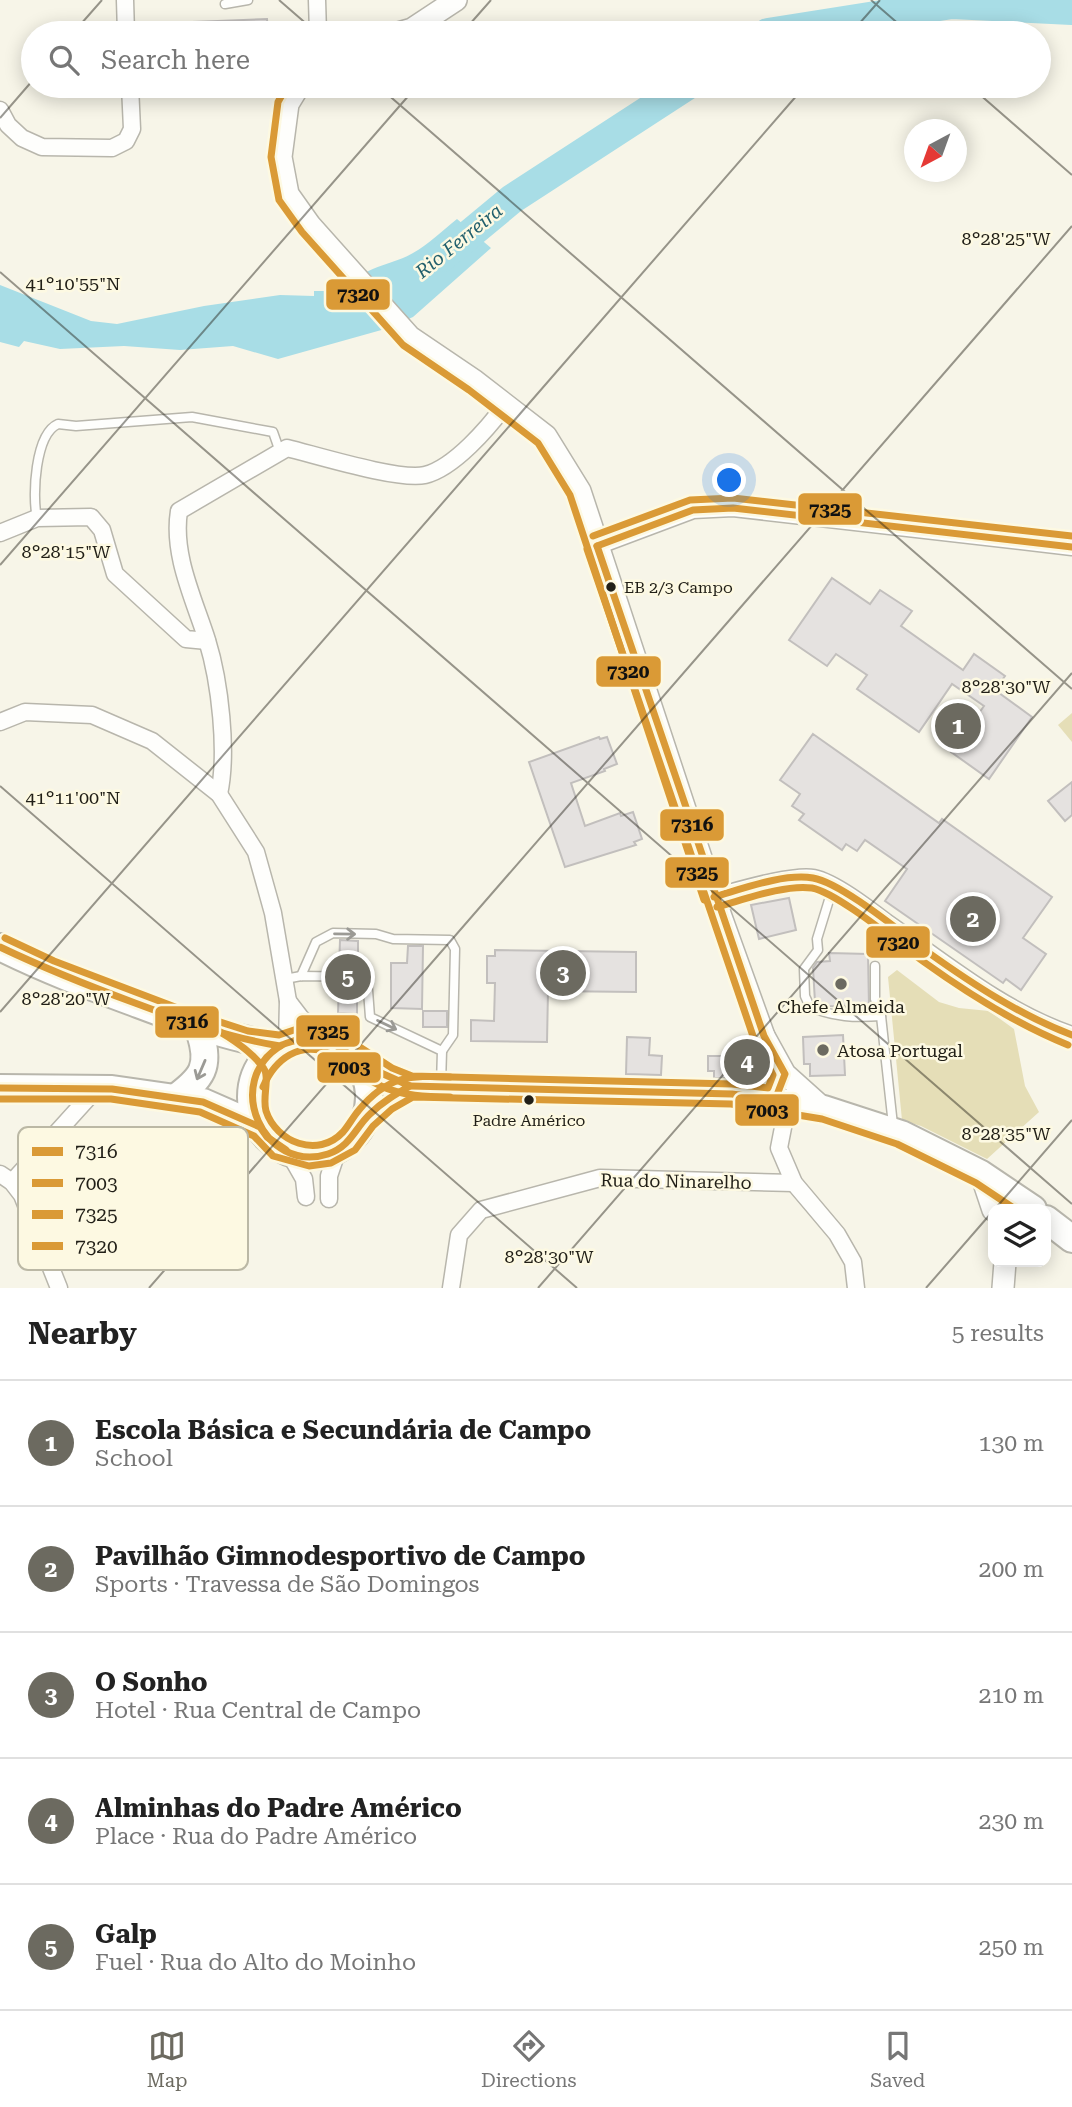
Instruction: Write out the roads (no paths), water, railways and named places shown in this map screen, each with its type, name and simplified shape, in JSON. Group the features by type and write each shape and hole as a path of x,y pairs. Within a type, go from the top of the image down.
{"main road":[{"path":"0,947 50,971 190,1027 246,1041 284,1045 313,1038 325,1040 341,1047 354,1058 387,1077 410,1086 732,1094 824,1108 894,1132 981,1174 1022,1204"},
{"path":"190,1027 227,1048 254,1079"},
{"path":"175,1098 194,1085 204,1071 206,1053 190,1027"},
{"path":"284,1045 261,1064 254,1079 252,1106 267,1137 288,1152 318,1156 338,1149 349,1142 365,1119 392,1096 410,1086"},
{"path":"354,1058 363,1071 368,1087 369,1103 365,1119"},
{"path":"203,1102 238,1091 254,1079"},
{"path":"0,1087 92,1088 203,1102 260,1127"},
{"path":"1051,1224 1072,1239"}],"street":[{"path":"125,0 126,21"},
{"path":"317,0 318,21"},
{"path":"424,21 456,0"},
{"path":"0,110 8,125 22,138 41,147 112,148 126,141 132,130 131,98"},
{"path":"292,98 288,104 281,158 288,194 310,225 410,337 506,404 546,436 580,491 714,897 764,1036 785,1074 824,1108"},
{"path":"219,794 224,772 218,686 208,641 191,598 176,529 179,511 287,448 397,474 425,475 458,457 506,404"},
{"path":"597,546 693,510 733,509 1072,547"},
{"path":"0,533 37,518 91,517 102,530 115,574 186,639 208,641"},
{"path":"0,722 25,712 92,715 152,741 219,794 256,852 273,913 288,1000 284,1045"},
{"path":"714,897 792,879 814,878 833,887 1039,1024 1072,1035"},
{"path":"288,1000 325,1040"},
{"path":"764,1036 779,1148 794,1183 837,1234 853,1262 856,1288"},
{"path":"774,1100 785,1074"},
{"path":"58,1127 88,1098 92,1088"},
{"path":"328,1199 329,1176 338,1149"},
{"path":"288,1152 304,1179 306,1197"},
{"path":"981,1174 991,1204"},
{"path":"6,1178 18,1191"},
{"name":"Rua do Ninarelho","path":"450,1288 459,1235 481,1210 600,1178 794,1183"},
{"path":"1051,1241 1072,1239"},
{"path":"52,1270 59,1288"}],"lane":[{"path":"225,4 248,0"},
{"path":"37,518 34,488 43,443 48,431 58,424 89,425 192,418 273,432 280,452"},
{"path":"833,887 817,939 818,950 804,969 805,996 810,1007 827,1014 851,1018 881,1016"},
{"path":"301,976 316,942 333,933 376,934 393,939 450,940 455,949 453,1035 442,1051 441,1087"},
{"path":"875,966 875,999 881,1016 894,1132"},
{"path":"285,979 301,976 367,977 370,1017 442,1051"}],"water":[{"path":"457,219 491,248 413,317 385,329 278,359 233,346 180,350 124,346 60,349 24,341 19,347 0,342 0,285 91,321 117,324 204,306 280,295 314,296 314,291 329,291 330,296 343,294 355,278 364,273 413,253"}],"waterway":[{"name":"Rio Ferreira","path":"844,21 952,4 1072,10"},
{"name":"Rio Ferreira","path":"442,257 512,199 668,98"}],"place":[{"name":"EB 2/3 Campo","path":"611,587"},
{"name":"Escola Básica e Secundária de Campo","path":"958,726"},
{"name":"Pavilhão Gimnodesportivo de Campo","path":"973,919"},
{"name":"O Sonho","path":"563,973"},
{"name":"Galp","path":"348,977"},
{"name":"Chefe Almeida","path":"841,984"},
{"name":"Atosa Portugal","path":"823,1050"},
{"name":"Alminhas do Padre Américo","path":"747,1062"},
{"name":"Padre Américo","path":"529,1100"}]}
